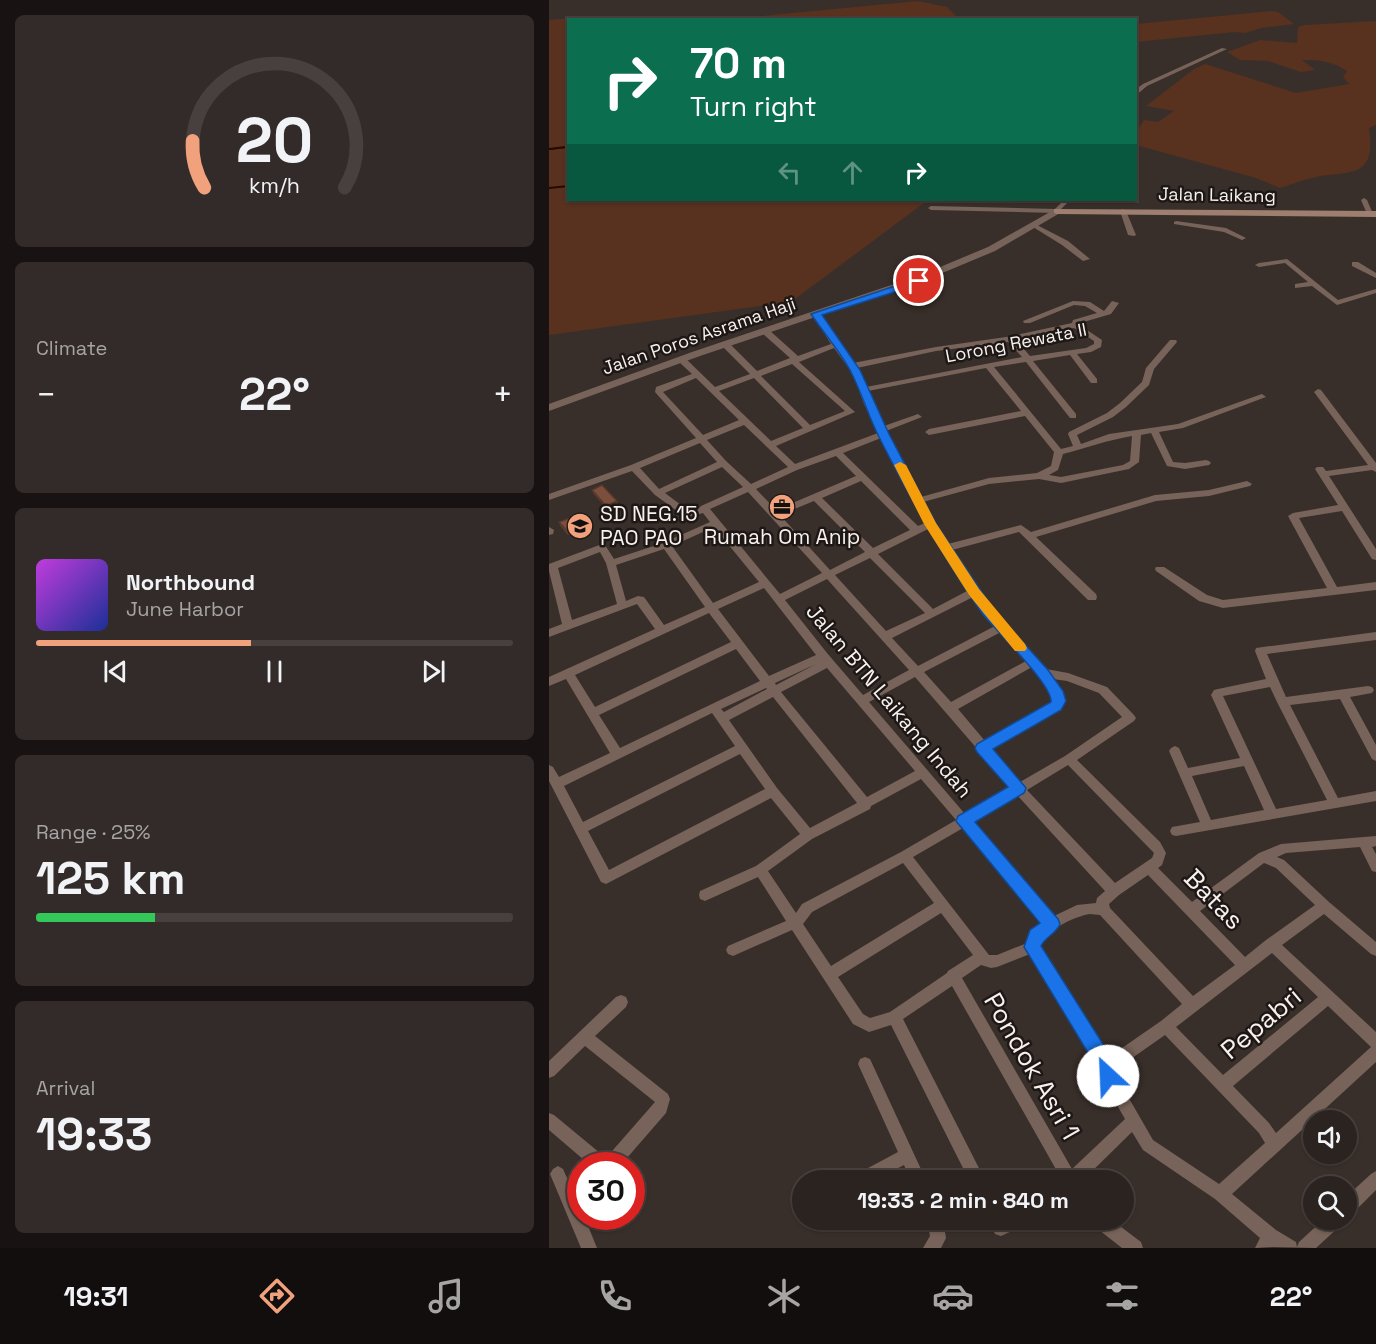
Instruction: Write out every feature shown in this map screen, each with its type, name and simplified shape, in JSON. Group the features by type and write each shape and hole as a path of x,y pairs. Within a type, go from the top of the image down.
{"main road":[{"name":"Jalan Laikang","path":"1057,211 1373,214"}],"street":[{"path":"1137,92 1145,85 1224,49"},
{"path":"1364,200 1373,214"},
{"path":"931,208 1057,211 1066,201"},
{"name":"Jalan Poros Asrama Haji","path":"549,408 681,359 939,274 991,251 1057,211"},
{"path":"1123,211 1132,235"},
{"path":"1193,212 1194,226"},
{"path":"1176,223 1226,230 1242,238"},
{"path":"1035,226 1065,243 1086,259"},
{"path":"1259,265 1287,261 1337,303 1376,291"},
{"path":"1355,264 1376,276"},
{"path":"1298,286 1314,284"},
{"path":"1027,321 1073,303 1087,304 1102,313"},
{"name":"Lorong Rewata II","path":"862,390 988,365 1088,350 1099,342 1076,325 1079,320 1111,310 1115,303"},
{"path":"816,314 852,366 868,404 930,524 974,592 1058,695 1059,703 983,748"},
{"path":"852,366 1076,325"},
{"path":"765,331 851,412"},
{"path":"1008,339 1014,342 1026,360 1073,416"},
{"path":"1078,448 1072,434 1110,415 1123,405 1146,383 1149,368 1173,342"},
{"path":"725,344 809,429"},
{"path":"714,390 836,345"},
{"path":"1072,352 1094,381"},
{"path":"681,359 794,468"},
{"path":"988,365 1059,452"},
{"path":"697,375 659,391 723,463 750,488 950,708 1018,788 1114,891"},
{"path":"1318,392 1375,468"},
{"path":"1059,452 1109,437 1186,424 1262,397"},
{"path":"770,445 868,404"},
{"path":"929,432 1027,413"},
{"path":"634,467 658,493 687,514 704,510 707,506 794,468 918,417"},
{"path":"549,497 634,467 745,421"},
{"path":"1153,431 1170,464 1185,466 1206,463"},
{"path":"920,501 989,481 1039,476 1061,480 1126,467 1134,462 1137,433"},
{"path":"837,452 917,531"},
{"path":"1039,476 1055,468 1059,452"},
{"path":"658,493 723,463"},
{"path":"1375,468 1322,472 1376,557"},
{"path":"773,515 862,477"},
{"path":"1031,535 1155,498 1209,492 1247,484"},
{"path":"816,497 931,614"},
{"path":"1334,591 1293,516 1345,507"},
{"name":"Jalan BTN Laikang Indah","path":"704,510 826,659 1052,924"},
{"path":"611,563 666,545 715,523"},
{"path":"779,599 930,524"},
{"path":"946,549 1018,527 1031,535 1092,597"},
{"path":"666,545 766,682 866,805"},
{"path":"569,625 551,567 602,547 611,563 622,605"},
{"path":"1160,569 1203,598 1223,604 1376,586"},
{"path":"549,682 766,583"},
{"path":"884,638 974,592"},
{"path":"549,633 640,600 661,631"},
{"path":"862,700 1002,627"},
{"path":"1334,802 1273,682 1260,651 1375,637"},
{"path":"591,713 737,644"},
{"path":"558,784 766,682 826,659"},
{"path":"722,718 774,692 826,659"},
{"path":"950,708 1032,662"},
{"path":"569,674 617,754"},
{"path":"733,950 797,922 807,908 905,856 1069,759 1130,718 1103,690 1068,677 1043,674"},
{"path":"1272,814 1217,696 1221,691 1273,682"},
{"path":"1283,702 1368,690"},
{"path":"1343,694 1376,756"},
{"path":"714,707 773,791 808,835"},
{"path":"582,828 743,747"},
{"path":"1175,751 1207,826"},
{"path":"1069,759 1159,849 1160,853 1158,861 1102,902 1104,911"},
{"path":"1185,773 1248,761"},
{"path":"549,770 582,828 606,878 773,791"},
{"path":"705,895 760,870 808,835 922,773"},
{"path":"1176,831 1376,796"},
{"path":"1191,910 1263,857 1285,848 1370,842 1376,867"},
{"path":"905,856 984,959"},
{"path":"1263,857 1280,864 1324,906 1376,950"},
{"name":"Batas","path":"1149,867 1244,964"},
{"path":"760,870 797,922 849,1006 863,1024 869,1025 894,1017 979,959 997,961 1032,947 1037,936 1052,924 1085,908 1104,911 1192,1005"},
{"path":"829,975 942,905"},
{"path":"1107,1067 1166,1026 1244,964 1324,906"},
{"path":"1271,944 1376,1042"},
{"path":"1032,947 1107,1067 1108,1076 1148,1145 1219,1194 1267,1242 1290,1248"},
{"name":"Pondok Asri 1","path":"953,975 1065,1170"},
{"name":"Pepabri","path":"1223,1085 1329,997"},
{"path":"549,1071 621,1002"},
{"path":"894,1017 972,1170"},
{"path":"1166,1026 1264,1128 1273,1143"},
{"path":"585,1037 663,1099 661,1108 622,1152"},
{"path":"1219,1194 1376,1052"},
{"path":"865,1064 913,1170"},
{"path":"549,1120 587,1152"},
{"name":"Pondok Asri 1","path":"1082,1170 1133,1121"},
{"path":"879,1170 906,1156"},
{"path":"558,1174 589,1248"},
{"path":"1357,1197 1376,1179"},
{"path":"931,1248 938,1238 937,1230"},
{"path":"1112,1230 1135,1248"},
{"path":"1305,1248 1324,1230"}],"shaded area":[{"path":"918,1 947,7 958,18 740,18"},
{"path":"1272,11 1278,12 1294,24 1261,28 1245,33 1234,32 1137,42 1137,24"},
{"path":"567,18 567,201 927,201 795,299 782,303 549,335 549,20"},
{"path":"1376,21 1376,125 1369,128 1369,155 1366,163 1360,168 1311,178 1280,188 1256,178 1137,145 1137,130 1144,120 1158,122 1174,111 1146,106 1194,69 1205,64 1296,93 1349,84 1343,77 1347,71 1331,63 1302,60 1315,70 1301,72 1268,61 1240,60 1227,52 1260,40 1297,43 1298,27"}],"building":[{"name":"SD NEG.15 PAO PAO","path":"602,485 617,501 606,506 592,490"},
{"path":"578,515 589,525 587,525 589,528 580,532 575,528 567,531 559,522"}],"waterway":[{"path":"549,149 566,147"},
{"path":"551,149 567,147"},
{"path":"549,188 567,186"}],"slow traffic":[{"path":"900,465 930,524 974,592 1020,648"}],"place":[{"name":"Rumah Om Anip","path":"782,507"},
{"name":"SD NEG.15 PAO PAO","path":"580,526"}],"route":[{"path":"919,281 816,314 855,370 868,404 930,524 974,592 1058,695 1059,703 1056,706 983,748 1018,788 964,821 1052,924 1034,939 1032,947 1107,1067 1108,1076"}]}
